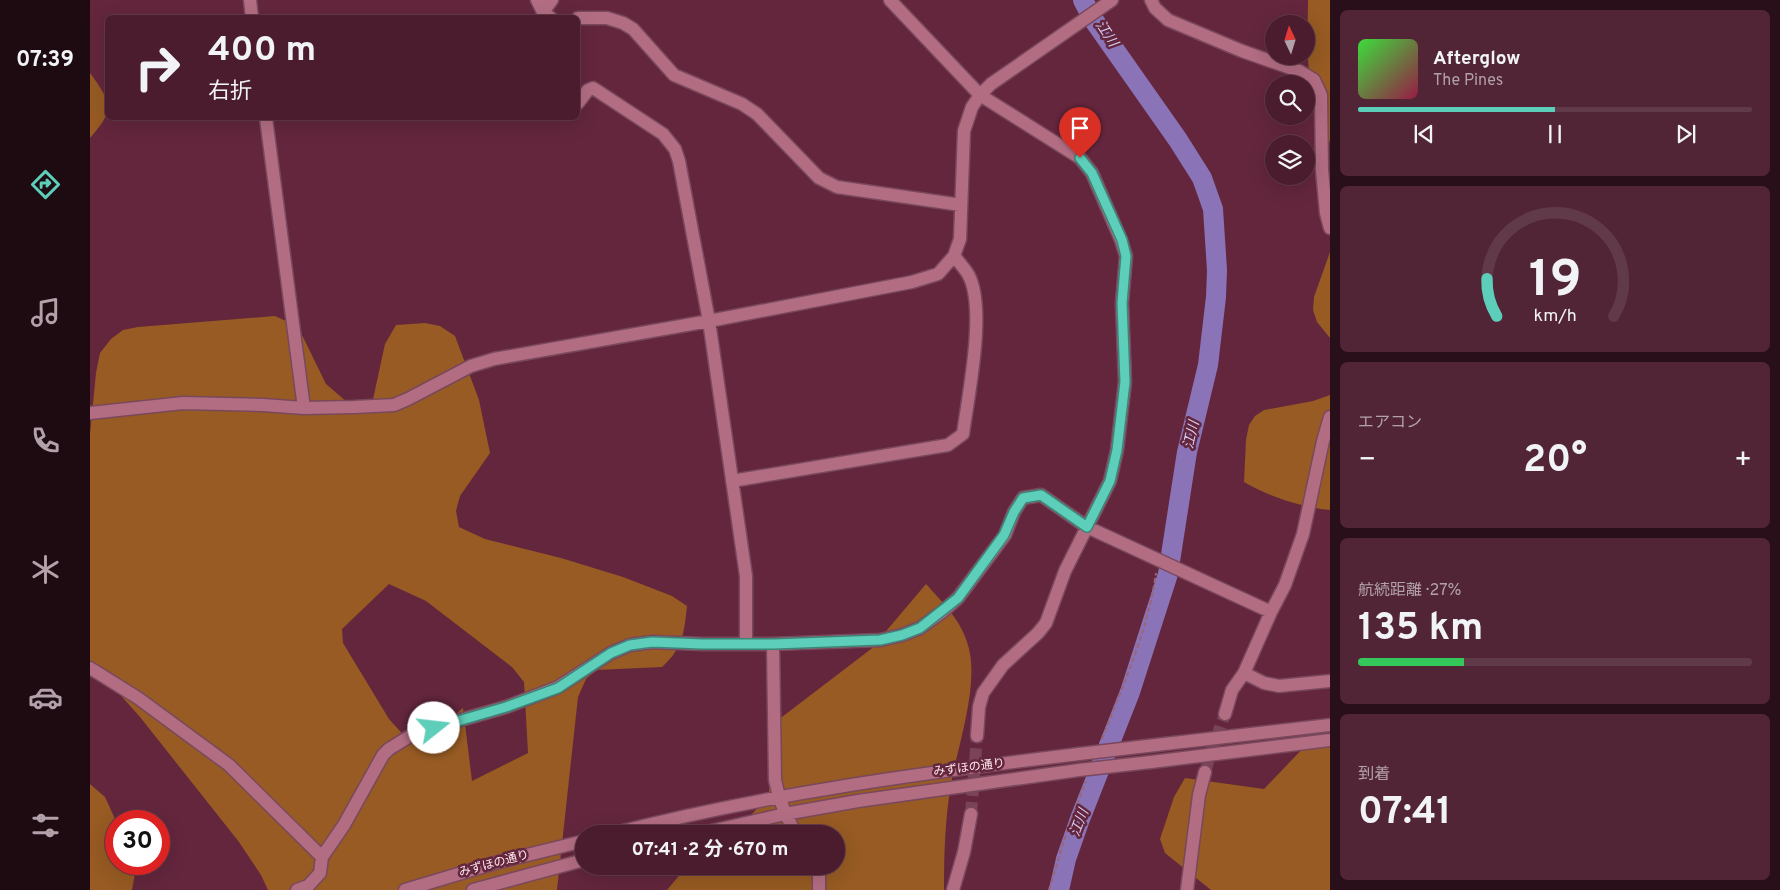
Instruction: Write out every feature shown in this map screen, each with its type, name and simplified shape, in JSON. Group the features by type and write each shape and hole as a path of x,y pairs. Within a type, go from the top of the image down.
{"street":[{"path":"250,0 252,15"},
{"path":"537,0 547,15"},
{"path":"547,15 552,0"},
{"path":"890,0 980,95 1080,158 1092,173 1122,240 1126,256 1122,303 1125,382 1117,450 1110,481 1065,571 1046,622 1038,633 1003,665 983,693 979,707 977,736"},
{"path":"90,413 183,403 304,408 354,408 394,405 471,366 494,359 709,321 912,282 938,274 954,256 960,239 964,131 972,107 991,84 1112,0"},
{"path":"1151,0 1155,8 1168,20 1242,51 1299,71 1314,80 1325,97 1322,170 1326,213 1330,228"},
{"path":"580,18 607,18 623,23 633,29 674,75 742,104 756,114 819,178 837,187 960,205"},
{"path":"580,100 588,90 593,88 663,134 675,149 679,161 709,321 746,576 746,644"},
{"path":"266,120 304,408"},
{"path":"732,480 948,445 964,434 978,321 975,296 969,275 954,256"},
{"path":"1225,714 1232,690 1244,673 1285,585 1303,534 1330,417"},
{"path":"304,889 320,873 322,857 344,825 383,756 389,749 416,733 506,707 558,688 611,653 630,645 652,642 774,644 880,640 902,635 920,628 958,598 1004,535 1014,512 1023,498 1041,495 1087,527 1271,612"},
{"path":"774,644 774,761 778,797 791,825"},
{"path":"90,668 138,698 230,765 322,857"},
{"path":"1244,673 1264,683 1279,686 1330,681"},
{"name":"みずほの通り","path":"652,825 778,797 881,780 1330,724"},
{"name":"みずほの通り","path":"737,825 785,814 868,800 1330,740"},
{"path":"1186,890 1199,795 1205,772"},
{"path":"953,890 964,852 971,814"},
{"name":"みずほの通り","path":"405,890 495,863 575,843"},
{"name":"みずほの通り","path":"474,890 575,862"},
{"path":"819,875 819,890"}],"path":[{"path":"1102,740 1133,661 1154,590 1158,560"},
{"path":"1049,890 1084,772"}],"shaded area":[{"path":"1308,0 1330,0 1330,143 1315,99 1315,75 1310,75 1309,65 1315,65 1315,15 1308,15"},
{"path":"90,73 105,97 105,118 90,138"},
{"path":"1330,252 1330,338 1317,322 1313,310 1314,297"},
{"path":"275,316 286,321 303,337 326,384 355,409 370,413 385,344 396,325 425,323 440,326 455,336 479,400 490,453 460,496 456,511 459,527 485,539 561,558 623,577 672,596 687,606 681,640 674,653 662,667 596,670 586,679 578,697 557,890 268,890 261,875 239,842 140,717 90,661 90,434 96,373 100,353 111,339 123,330 138,327","holes":["389,584 426,601 512,667 524,682 528,753 472,781 463,708 426,739 408,740 389,719 343,643 342,629"]},
{"path":"1330,395 1330,510 1286,501 1244,482 1246,440 1249,425 1255,416 1264,410 1313,401"},
{"path":"926,584 950,611 960,626 967,642 971,658 970,694 947,810 944,890 667,890 680,875 845,875 845,825 738,825 753,813 769,795 770,732 778,720 871,649"},
{"path":"1330,720 1330,890 1211,890 1165,853 1160,839 1174,797 1185,778 1264,789"},
{"path":"90,784 105,797 111,810 105,810 105,875 135,875 132,890 90,890"}],"waterway":[{"name":"江川","path":"1059,890 1066,859 1130,692 1168,574 1187,452 1208,365 1216,297 1217,270 1213,209 1202,178 1178,140 1093,19 1083,0"}],"tunnel":[{"path":"1205,772 1225,714"},
{"path":"971,814 977,736"}],"route":[{"path":"434,728 506,707 558,688 611,653 630,645 652,642 774,644 880,640 902,635 920,628 958,598 1004,535 1014,512 1023,498 1041,495 1087,527 1110,481 1117,450 1125,382 1122,303 1126,256 1122,240 1092,173 1080,158"}]}
